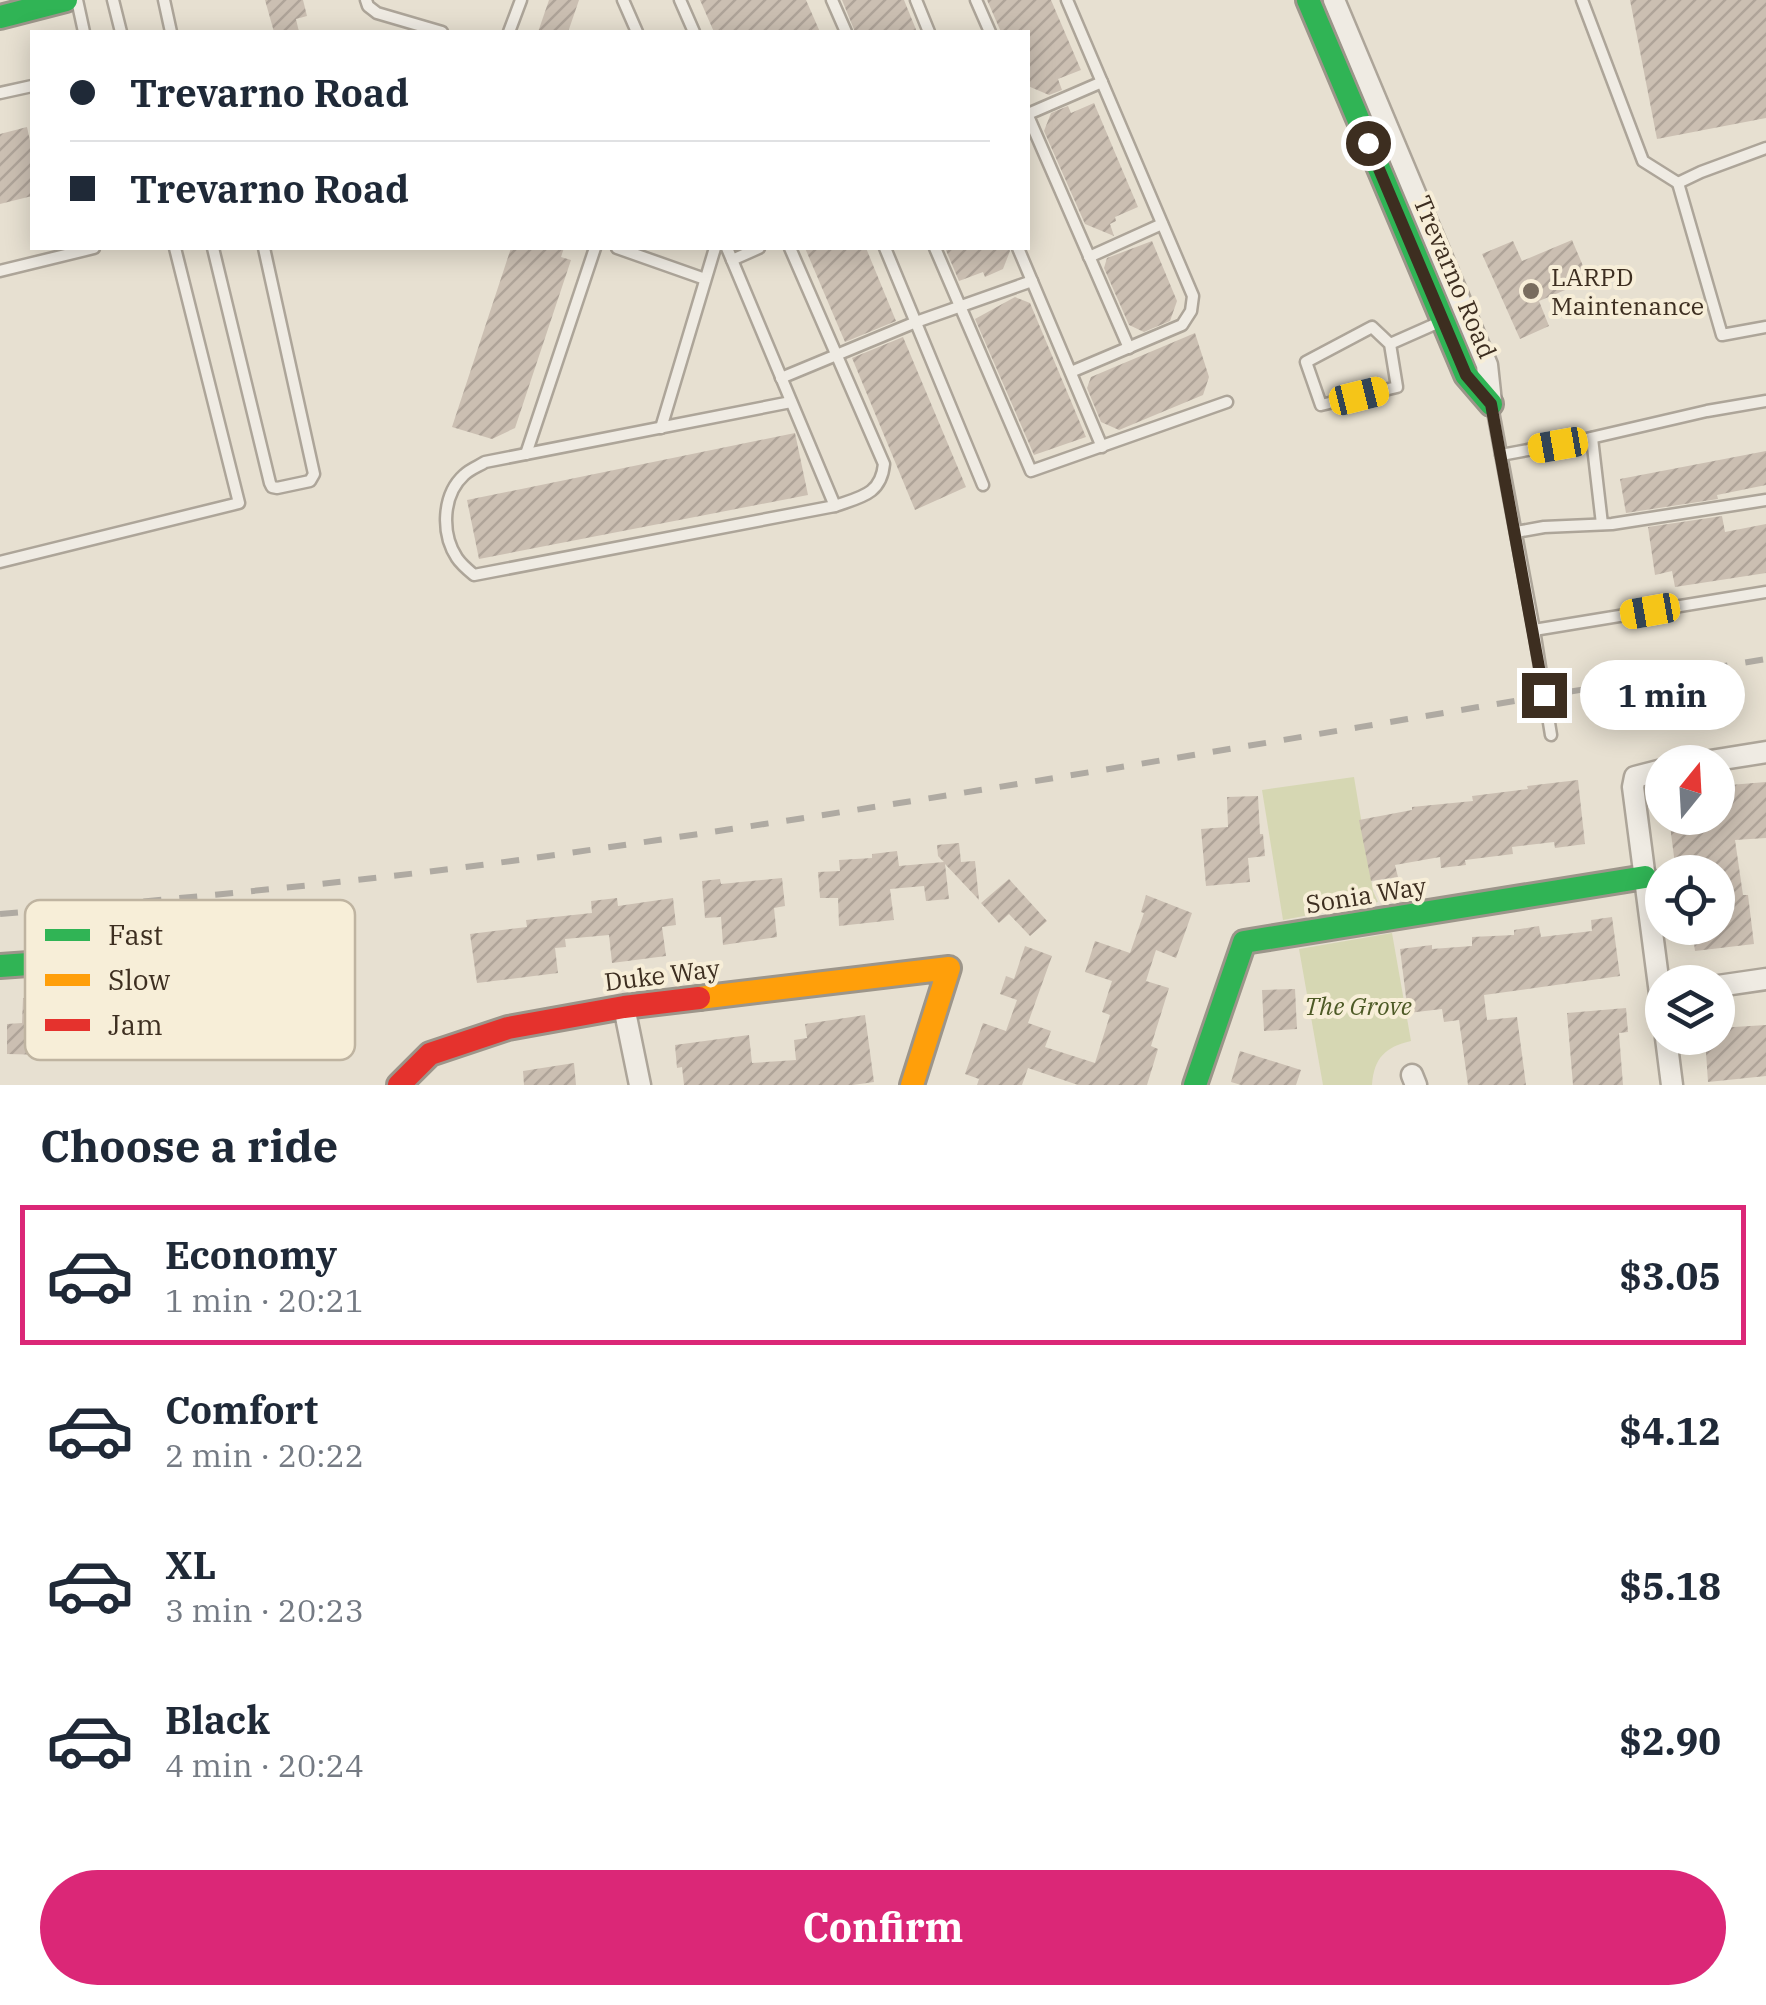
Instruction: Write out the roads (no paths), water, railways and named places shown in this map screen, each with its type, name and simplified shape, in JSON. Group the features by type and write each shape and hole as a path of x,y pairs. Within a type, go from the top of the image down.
{"street":[{"path":"0,17 66,0"},
{"name":"Trevarno Road","path":"1308,0 1466,375 1491,404"},
{"name":"Trevarno Road","path":"1334,0 1488,366 1491,404"},
{"path":"1735,757 1766,752"},
{"path":"1645,774 1635,777 1634,787 1645,877"},
{"name":"Sonia Way","path":"1195,1085 1244,942 1645,877"},
{"path":"0,966 25,964"},
{"name":"Duke Way","path":"399,1085 430,1054 508,1028 624,1007 949,968 912,1085"},
{"path":"1735,984 1766,979"},
{"path":"624,1007 640,1085"},
{"path":"1668,1055 1672,1085"}],"lane":[{"path":"77,0 84,30"},
{"path":"113,0 121,30"},
{"path":"164,0 170,30"},
{"path":"366,0 377,13 435,30"},
{"path":"510,30 521,0"},
{"path":"624,0 636,30"},
{"path":"680,0 693,30"},
{"path":"832,0 845,30"},
{"path":"916,0 928,30"},
{"path":"976,0 989,30"},
{"path":"1067,0 1193,296 1191,311 1182,325 1071,372"},
{"path":"1582,0 1644,161 1678,183 1722,335 1766,327"},
{"path":"1030,114 1102,82"},
{"path":"0,93 30,86"},
{"path":"1030,120 1129,348"},
{"path":"1678,183 1766,148"},
{"path":"1089,257 1162,224"},
{"path":"0,270 85,250"},
{"path":"0,562 239,503 176,250"},
{"path":"213,250 270,483 277,488 310,481 314,474 264,250"},
{"path":"526,454 594,250"},
{"path":"623,250 706,279"},
{"path":"661,428 714,250"},
{"path":"728,250 835,506"},
{"path":"732,260 754,250"},
{"path":"791,250 884,464 882,480 872,492 835,506 474,575 458,560 446,537 453,490 464,474 485,462 791,402"},
{"path":"886,250 983,485"},
{"path":"936,250 1031,471 1227,402"},
{"path":"1019,250 1102,447"},
{"path":"781,378 916,322 1032,280"},
{"path":"1390,344 1442,321"},
{"path":"1372,327 1390,344 1397,387 1321,405 1306,362 1372,327"},
{"path":"1501,456 1766,401"},
{"name":"Trevarno Road","path":"1491,404 1551,734"},
{"path":"1592,438 1602,524"},
{"path":"1516,532 1766,500"},
{"path":"1534,630 1766,592"}],"railway":[{"path":"154,900 395,876 681,837 1766,659"},
{"path":"0,914 25,912"}],"place":[{"name":"LARPD Maintenance","path":"1531,291"}],"park label":[{"name":"The Grove","path":"1358,1006"}]}
